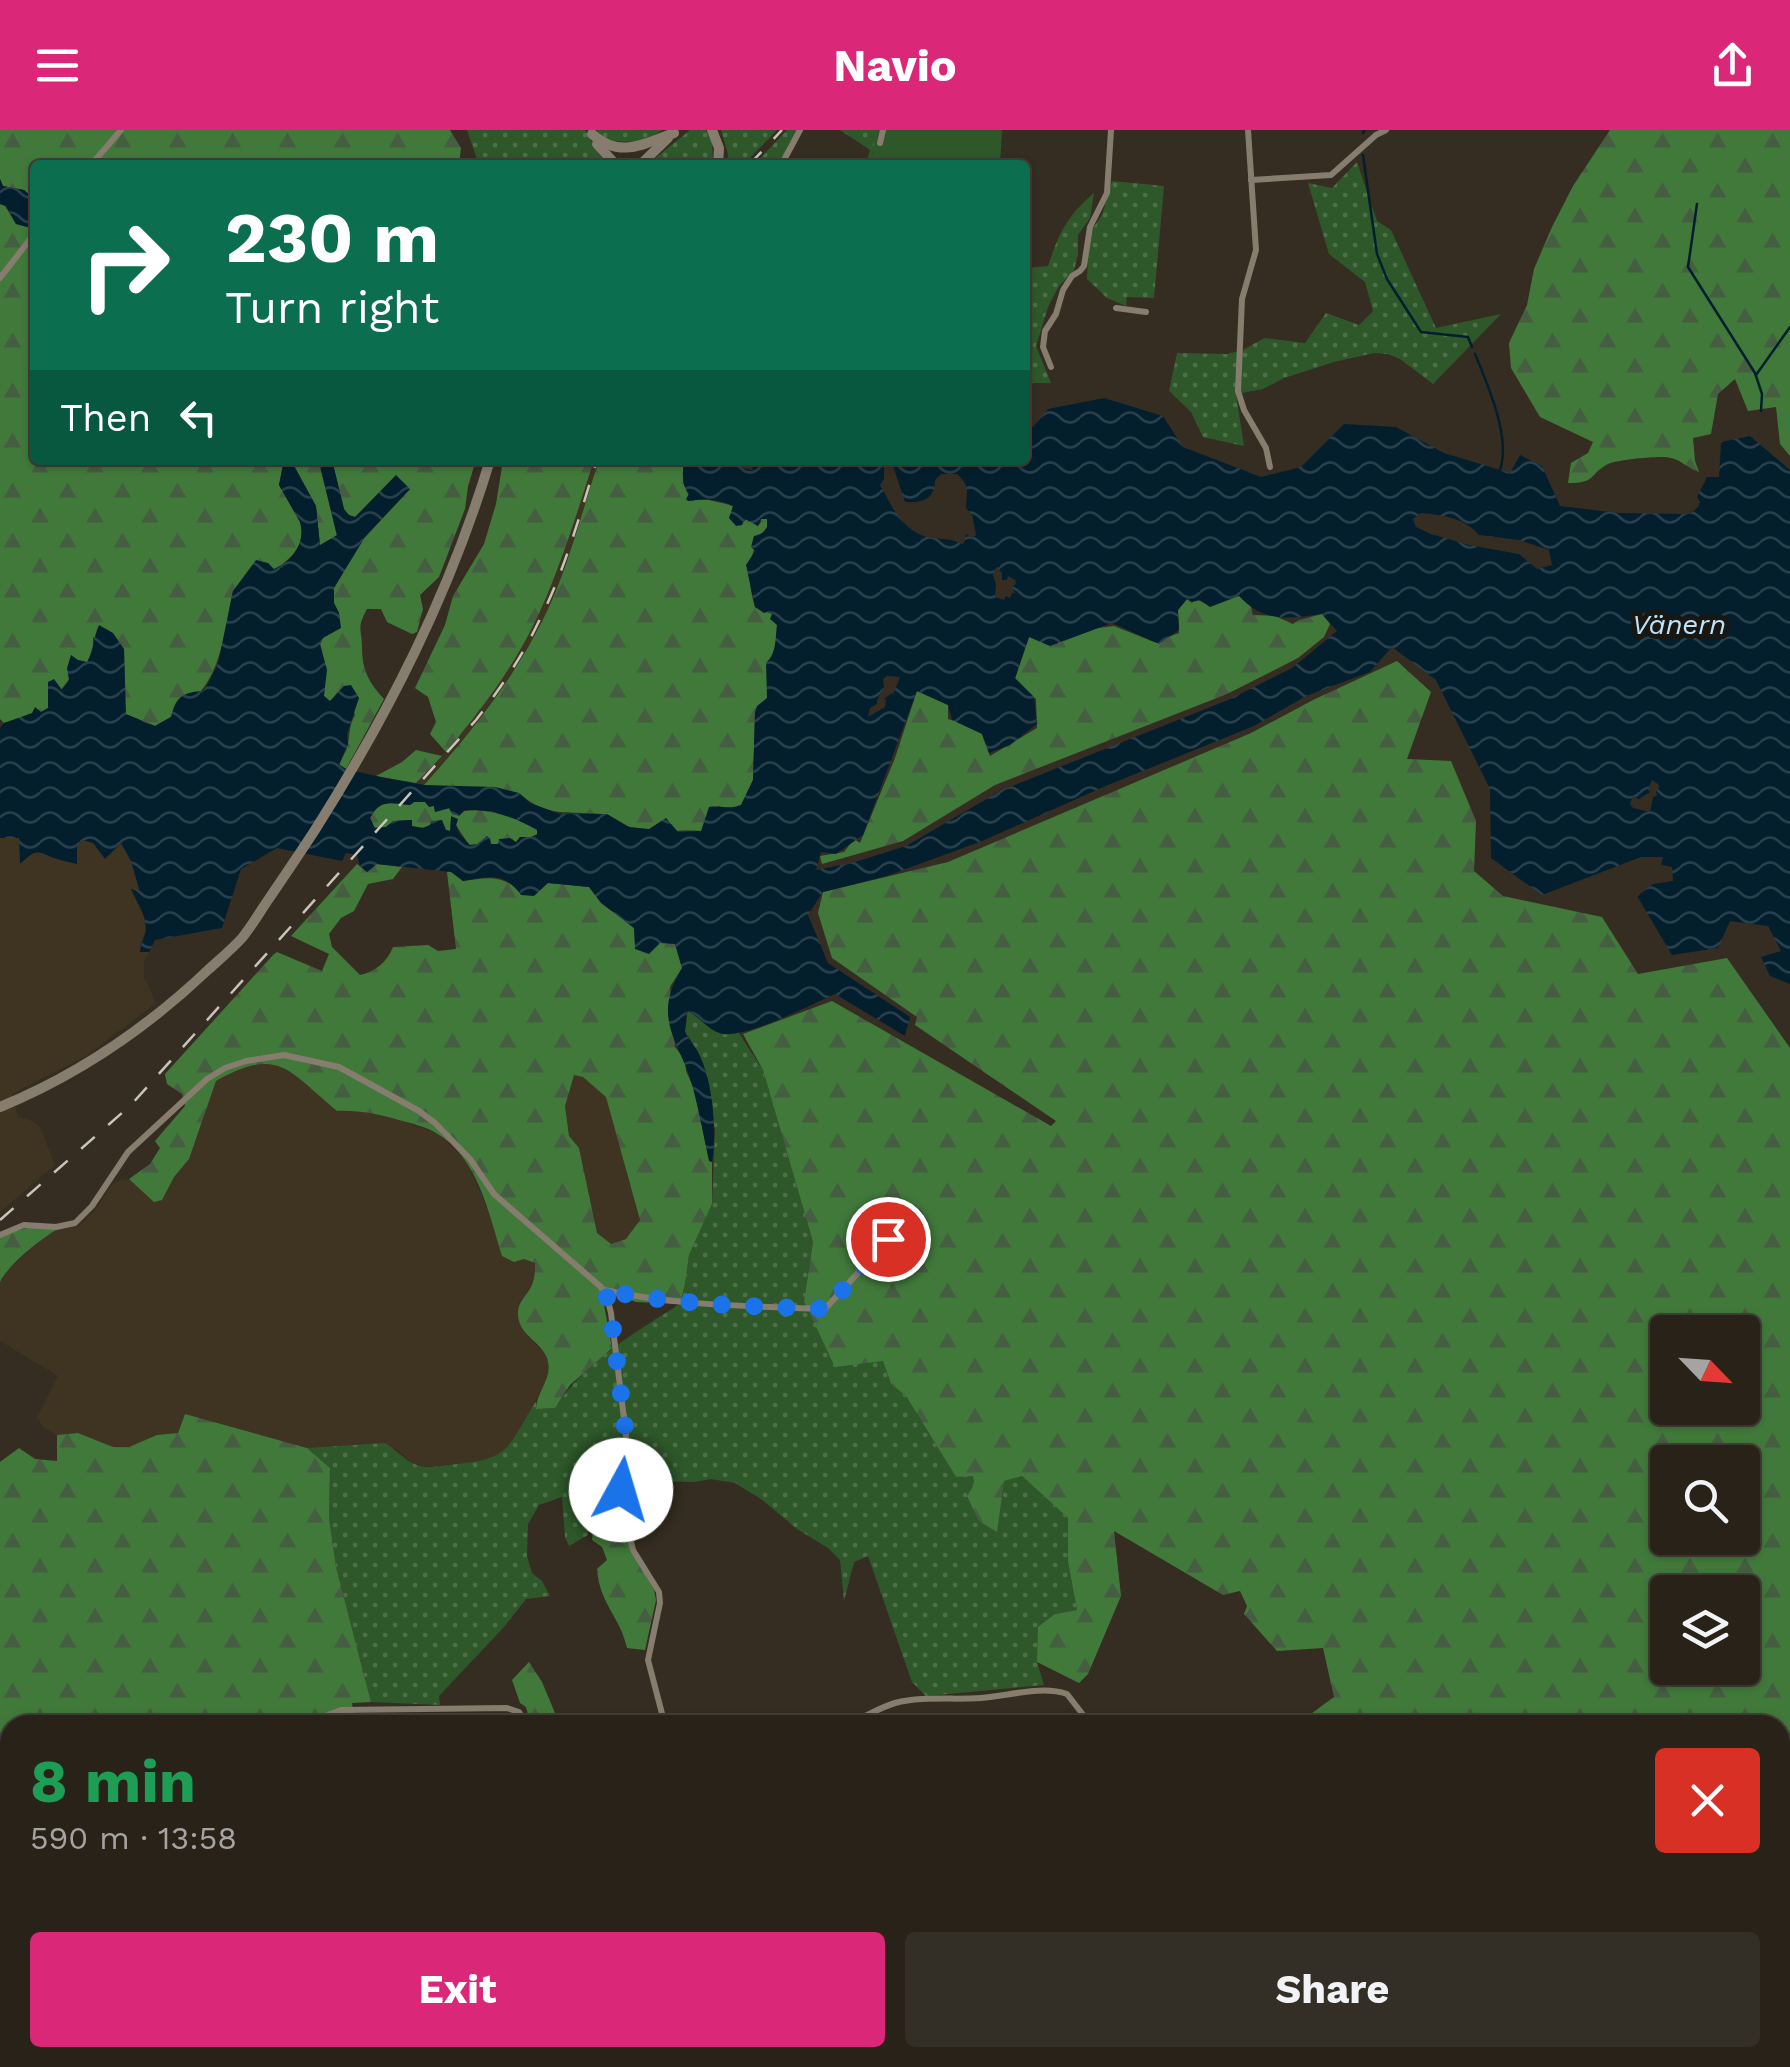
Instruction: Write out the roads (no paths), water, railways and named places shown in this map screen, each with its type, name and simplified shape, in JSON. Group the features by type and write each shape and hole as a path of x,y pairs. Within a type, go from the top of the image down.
{"street":[{"path":"96,160 122,130"},
{"path":"712,130 719,148 718,160"},
{"path":"784,160 800,130"},
{"path":"880,142 883,130"},
{"path":"1051,366 1044,347 1045,331 1056,314 1063,290 1084,266 1090,227 1106,193 1111,130"},
{"path":"1248,130 1256,250 1242,299 1238,391 1266,448 1270,467"},
{"path":"1251,180 1330,174 1386,130"},
{"path":"592,132 607,146 630,148 676,132"},
{"path":"592,132 595,142 611,160"},
{"path":"646,160 676,132"},
{"path":"0,278 30,239"},
{"path":"1116,308 1146,312"},
{"path":"0,1107 88,1062 177,999 243,936 355,767 394,696 444,590 488,465"},
{"path":"0,1235 24,1225 56,1227 74,1223 92,1206 128,1152 207,1079 246,1061 284,1056 339,1067 435,1122 470,1158 494,1194 607,1297 626,1435 623,1509 634,1550 658,1592 660,1603 648,1660 662,1715"},
{"path":"602,1290 698,1304 826,1309 888,1239"},
{"path":"871,1715 905,1702 1049,1690 1067,1694 1083,1715"},
{"path":"328,1715 341,1710 507,1708 521,1715"}],"water":[{"path":"0,179 3,186 24,190 30,195 30,228 16,224 6,206 0,204"},
{"name":"Vänern","path":"1104,398 1163,416 1183,447 1261,477 1301,467 1344,424 1396,427 1444,453 1510,473 1520,455 1542,466 1560,506 1619,513 1690,514 1698,507 1697,497 1707,477 1719,477 1721,442 1750,436 1790,470 1790,984 1770,976 1761,957 1781,951 1768,926 1730,921 1718,948 1672,955 1637,896 1653,884 1673,881 1672,867 1661,865 1663,857 1641,857 1542,895 1491,858 1490,789 1436,680 1392,647 1370,672 1306,696 1254,726 982,841 887,876 823,892 808,915 828,963 910,1017 905,1036 835,994 734,1034 719,1033 687,1012 685,1032 703,1063 710,1091 714,1121 712,1162 689,1075 668,1018 668,1003 682,968 675,944 660,943 649,954 635,949 634,928 601,903 589,887 548,883 534,896 521,895 502,879 463,881 451,872 377,864 367,872 357,855 346,853 342,861 277,848 241,869 222,928 155,940 149,952 140,952 145,922 131,889 139,889 131,861 121,843 105,859 93,843 82,840 77,847 77,864 37,853 20,864 19,838 0,838 0,728 32,713 35,707 41,712 48,708 48,682 54,679 62,690 69,680 71,655 87,662 99,625 113,633 124,649 126,714 155,726 171,717 181,697 204,691 218,664 233,591 256,560 274,569 292,556 299,544 300,522 279,485 283,465 294,465 316,506 320,545 337,535 320,465 333,465 344,509 355,517 396,475 410,489 365,537 334,588 341,628 320,644 327,670 324,696 330,701 344,686 351,685 359,698 339,765 424,785 495,787 519,793 530,803 560,814 607,814 629,827 649,829 666,818 678,832 701,831 709,807 741,805 753,780 755,712 767,698 766,663 774,650 777,625 770,619 772,614 755,607 746,565 755,551 751,547 754,536 765,531 767,519 761,519 758,526 745,519 736,526 729,518 733,506 711,500 688,501 684,465 740,465 752,470 750,465 884,465 880,485 901,520 926,537 961,544 966,534 972,538 976,535 961,478 957,474 941,474 930,496 905,502 890,465 1030,465 1033,427 1048,409","holes":["1421,513 1453,518 1479,535 1519,540 1549,550 1552,565 1537,569 1519,554 1431,534 1416,527 1413,519","996,567 1002,580 1008,576 1015,580 1015,593 1010,598 995,597","1239,596 1268,615 1288,618 1322,614 1337,631 1292,668 1228,700 1002,790 906,846 816,870 821,852 836,854 863,835 917,691 948,705 952,720 982,734 989,753 1010,745 1037,724 1034,697 1015,678 1029,637 1050,646 1112,623 1159,644 1179,630 1178,610 1187,599 1200,600 1210,607","900,677 893,695 884,699 885,707 868,717 884,688 883,679","1652,780 1659,785 1650,812 1633,808 1633,796 1639,799","425,802 434,806 435,812 449,808 459,816 465,810 494,812 528,825 537,830 537,835 520,837 516,842 499,839 498,844 491,844 487,836 470,845 459,833 458,819 451,816 450,831 442,820 431,821 423,828 412,826 412,820 393,821 386,827 375,828 370,818 386,804"]}],"waterway":[{"path":"1363,155 1377,254 1387,279 1421,332 1468,337 1472,347"},
{"path":"1697,204 1688,267 1755,373 1762,394 1761,411"},
{"path":"1756,375 1790,327"},
{"path":"1475,354 1500,427 1500,470"}],"railway":[{"path":"754,160 782,130"},
{"path":"0,1220 131,1105 476,720 518,660 548,602 595,465"}]}
